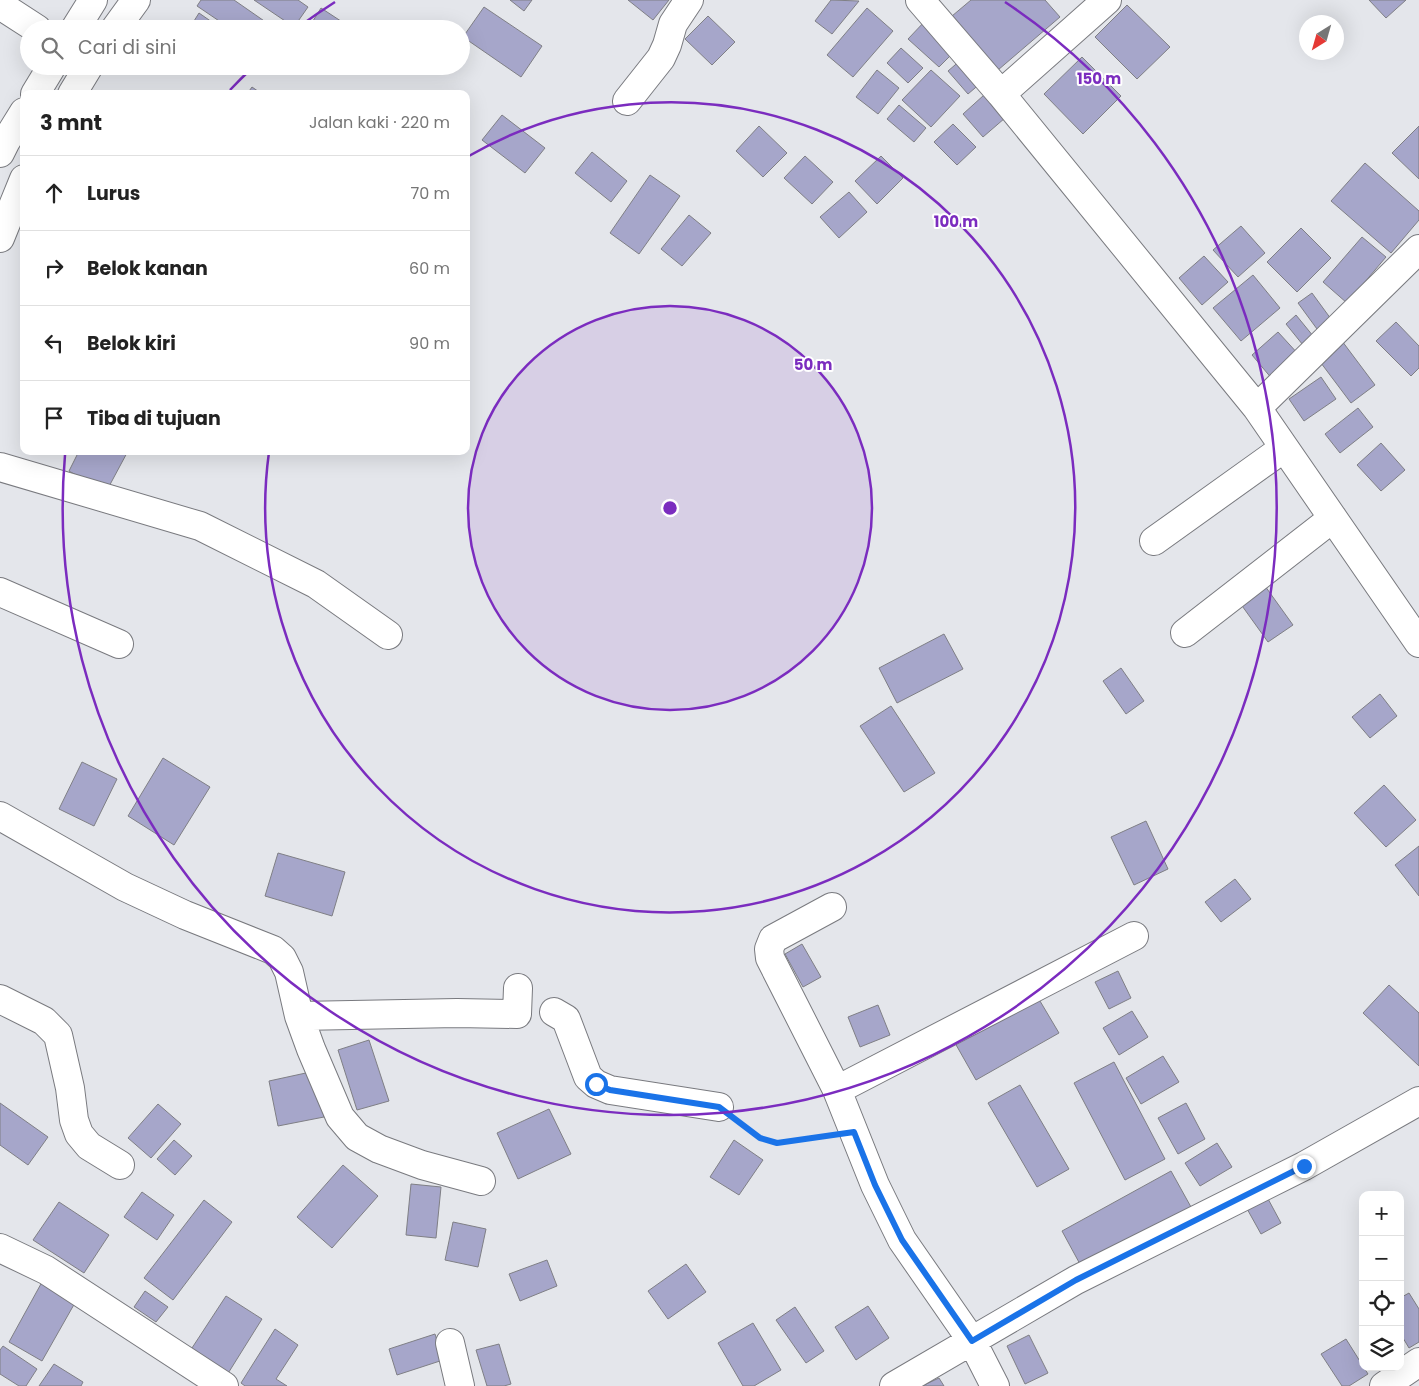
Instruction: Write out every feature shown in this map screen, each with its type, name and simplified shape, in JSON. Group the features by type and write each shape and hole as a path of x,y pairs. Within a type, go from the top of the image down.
{"main road":[{"path":"81,20 93,0"},
{"path":"122,20 136,0"},
{"path":"627,101 661,58 673,24 689,0"},
{"path":"920,0 1001,94 1256,408 1419,643"},
{"path":"1001,94 1107,0"},
{"path":"0,5 23,20"},
{"path":"37,90 47,75"},
{"path":"74,90 84,75"},
{"path":"0,154 6,140 20,118"},
{"path":"0,238 20,189"},
{"path":"1256,408 1419,249"},
{"path":"1154,541 1284,448"},
{"path":"0,467 200,526 316,584 388,635"},
{"path":"1185,633 1333,518"},
{"path":"0,592 119,644"},
{"path":"0,816 125,887 185,916 273,950 282,958 289,972 299,1016 340,1117 357,1137 379,1149 422,1165 481,1181"},
{"path":"832,907 774,939 768,949 770,958 837,1090 875,1185 902,1240 972,1341 995,1386"},
{"path":"837,1090 1134,936"},
{"path":"299,1016 457,1013 518,1014 518,988"},
{"path":"0,999 44,1021 58,1034 70,1088 74,1120 79,1134 89,1146 120,1165"},
{"path":"554,1012 566,1019 588,1077 596,1084 610,1090 719,1107"},
{"path":"894,1386 1076,1280 1304,1166 1419,1101"},
{"path":"0,1248 46,1270 224,1386"},
{"path":"450,1344 460,1386"},
{"path":"1384,1386 1419,1362"}],"path":[{"path":"719,1107 760,1138 777,1143 854,1132"}],"building":[{"path":"201,0 234,0 263,20 218,20 197,6"},
{"path":"254,0 298,0 308,7 299,20 284,20"},
{"path":"510,0 532,0 524,11"},
{"path":"628,0 669,0 653,20"},
{"path":"831,0 859,1 832,34 815,21"},
{"path":"971,0 1045,0 1060,17 998,70 952,16"},
{"path":"1369,0 1406,0 1386,18"},
{"path":"1127,5 1170,47 1137,79 1095,37"},
{"path":"484,7 542,46 521,77 470,42 470,27"},
{"path":"321,8 339,20 314,20"},
{"path":"867,8 893,31 853,77 827,55"},
{"path":"199,13 209,20 195,20"},
{"path":"708,16 735,42 712,65 685,39"},
{"path":"926,20 957,49 939,67 908,39"},
{"path":"901,48 923,68 908,83 887,63"},
{"path":"1082,57 1121,96 1083,134 1044,94"},
{"path":"962,59 982,82 968,94 948,71"},
{"path":"877,70 899,88 878,114 856,97"},
{"path":"931,70 960,96 931,127 902,100"},
{"path":"984,95 1005,118 983,137 963,114"},
{"path":"899,105 926,128 914,142 887,119"},
{"path":"502,115 545,148 525,173 482,140"},
{"path":"953,124 976,147 957,165 934,142"},
{"path":"759,126 787,153 763,177 736,151"},
{"path":"1419,126 1419,179 1392,153"},
{"path":"592,152 627,181 611,202 575,173"},
{"path":"805,156 833,182 812,204 784,178"},
{"path":"881,156 903,178 877,204 855,181"},
{"path":"1365,163 1419,211 1419,220 1391,253 1331,201"},
{"path":"650,175 680,196 639,254 610,233"},
{"path":"849,192 867,212 839,238 820,217"},
{"path":"689,215 711,233 682,266 661,249"},
{"path":"1241,226 1265,253 1238,277 1213,250"},
{"path":"1301,228 1331,258 1297,292 1267,262"},
{"path":"1362,237 1386,257 1347,303 1323,282"},
{"path":"1204,256 1228,282 1202,305 1179,278"},
{"path":"1253,275 1280,308 1241,341 1213,308"},
{"path":"1312,293 1331,319 1317,329 1298,303"},
{"path":"1296,315 1318,342 1307,350 1286,324"},
{"path":"1396,322 1419,346 1419,368 1411,376 1376,341"},
{"path":"1278,332 1300,356 1273,380 1252,355"},
{"path":"1342,341 1375,385 1351,403 1318,359"},
{"path":"1321,377 1336,399 1304,421 1289,399"},
{"path":"1358,408 1373,427 1340,453 1325,434"},
{"path":"1381,443 1405,470 1381,491 1357,465"},
{"path":"77,455 126,455 106,492 69,471"},
{"path":"1265,586 1293,625 1268,642 1240,603"},
{"path":"944,634 963,669 897,703 879,668"},
{"path":"1121,668 1144,701 1126,714 1103,681"},
{"path":"1380,694 1397,716 1370,738 1352,717"},
{"path":"891,706 935,773 904,792 860,726"},
{"path":"163,758 210,787 174,845 128,816"},
{"path":"82,762 117,779 94,826 59,809"},
{"path":"1384,785 1416,820 1386,847 1354,813"},
{"path":"1146,821 1168,869 1134,885 1111,837"},
{"path":"1419,846 1419,896 1395,865"},
{"path":"278,853 345,872 332,916 265,896"},
{"path":"1235,879 1251,899 1221,922 1205,902"},
{"path":"802,944 821,977 803,987 785,954"},
{"path":"1118,971 1131,998 1109,1009 1095,982"},
{"path":"1389,985 1419,1013 1419,1066 1363,1013"},
{"path":"1037,996 1059,1033 976,1080 955,1043"},
{"path":"878,1005 890,1035 860,1047 848,1017"},
{"path":"1132,1011 1148,1037 1119,1055 1103,1028"},
{"path":"369,1040 389,1101 357,1110 338,1050"},
{"path":"1163,1056 1179,1082 1141,1104 1126,1078"},
{"path":"1114,1062 1165,1159 1125,1180 1074,1083"},
{"path":"315,1071 324,1117 278,1126 269,1081"},
{"path":"1020,1085 1069,1169 1037,1187 988,1103"},
{"path":"0,1103 48,1137 28,1165 0,1145"},
{"path":"1186,1103 1205,1139 1178,1154 1158,1118"},
{"path":"158,1104 181,1124 151,1158 128,1138"},
{"path":"549,1109 571,1154 518,1179 497,1133"},
{"path":"174,1140 192,1156 175,1175 157,1159"},
{"path":"734,1140 763,1160 739,1195 710,1177"},
{"path":"1217,1143 1232,1167 1200,1186 1185,1163"},
{"path":"343,1165 378,1196 332,1248 297,1217"},
{"path":"1171,1171 1191,1207 1081,1266 1062,1231"},
{"path":"411,1184 441,1187 436,1238 406,1235"},
{"path":"142,1192 174,1215 157,1240 124,1217"},
{"path":"1267,1197 1281,1223 1261,1234 1246,1207"},
{"path":"204,1200 232,1222 173,1300 144,1278"},
{"path":"59,1202 109,1235 84,1273 33,1240"},
{"path":"453,1222 486,1229 478,1267 445,1260"},
{"path":"547,1260 557,1286 520,1301 509,1274"},
{"path":"686,1264 706,1292 668,1319 648,1291"},
{"path":"42,1282 76,1301 42,1361 9,1342"},
{"path":"145,1291 168,1307 156,1322 134,1307"},
{"path":"1409,1293 1419,1309 1419,1342 1409,1348 1404,1340 1404,1296"},
{"path":"226,1296 262,1319 227,1375 190,1351"},
{"path":"868,1306 889,1338 856,1360 835,1327"},
{"path":"795,1307 824,1351 806,1363 776,1320"},
{"path":"753,1323 781,1370 754,1386 743,1386 718,1343"},
{"path":"275,1329 298,1345 276,1379 287,1386 245,1386 241,1383"},
{"path":"435,1334 443,1360 397,1375 389,1349"},
{"path":"1029,1335 1048,1373 1025,1384 1007,1346"},
{"path":"1346,1339 1359,1360 1359,1371 1366,1371 1368,1374 1349,1386 1342,1386 1321,1354"},
{"path":"499,1344 511,1384 487,1386 476,1350"},
{"path":"3,1346 37,1369 26,1386 19,1386 0,1374 0,1350"},
{"path":"54,1364 83,1382 81,1386 39,1386"},
{"path":"939,1378 944,1386 922,1386"}],"route":[{"path":"596,1084 610,1090 719,1107 760,1138 777,1143 854,1132 875,1185 902,1240 972,1341 1076,1280 1304,1166"}]}
